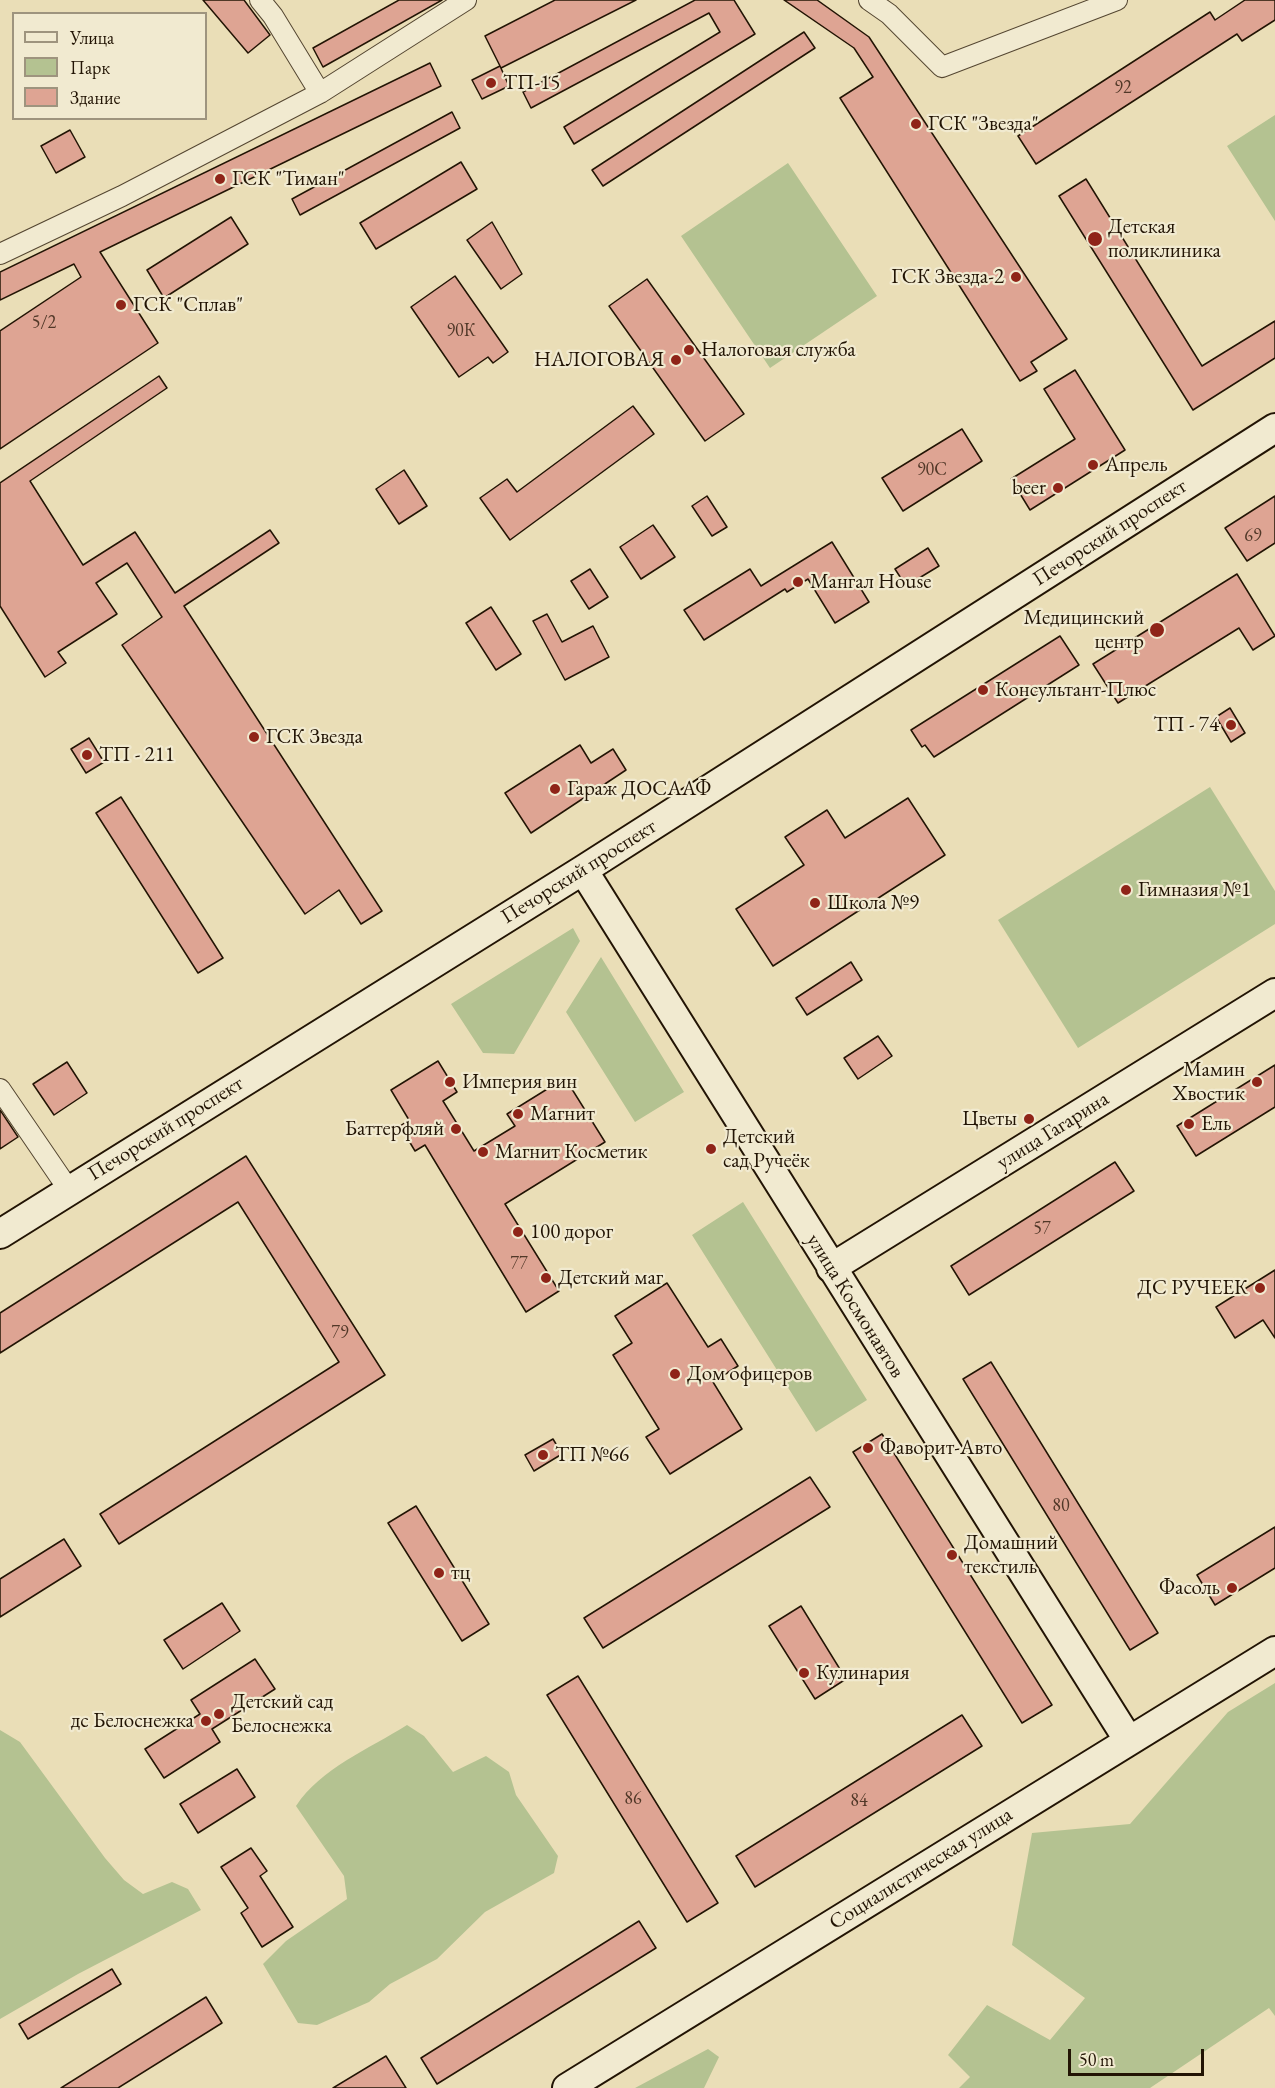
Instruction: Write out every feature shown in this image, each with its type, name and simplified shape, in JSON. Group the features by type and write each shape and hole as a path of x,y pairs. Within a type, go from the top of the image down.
{"main road":[{"name":"Печорский проспект","path":"0,1234 583,870 1275,428"},
{"name":"улица Космонавтов","path":"583,870 1129,1741"},
{"name":"улица Гагарина","path":"831,1268 1275,993"},
{"name":"Социалистическая улица","path":"567,2088 1275,1650"}],"street":[{"path":"260,0 273,16 320,93"},
{"path":"0,254 122,196 320,93 466,0"},
{"path":"869,0 889,14 942,67 1117,0"},
{"path":"0,1089 69,1190"}],"green space":[{"path":"1275,115 1275,221 1227,146"},
{"path":"788,163 877,296 770,368 681,236"},
{"path":"1210,787 1275,891 1275,924 1078,1048 998,920"},
{"path":"573,928 580,941 514,1054 483,1053 451,1004"},
{"path":"601,957 684,1092 635,1122 566,1012"},
{"path":"743,1202 867,1400 816,1432 692,1235"},
{"path":"1275,1683 1275,2016 1269,2008 1150,2088 959,2088 970,2077 948,2055 987,2005 1050,2040 1085,1998 1012,1945 1032,1833 1130,1824 1228,1712"},
{"path":"407,1725 424,1736 453,1772 486,1756 509,1772 516,1795 558,1856 554,1873 485,1912 437,1959 390,1984 369,2002 317,2025 298,2023 263,1964 286,1941 347,1899 344,1876 296,1806 306,1793 332,1770"},
{"path":"0,1730 20,1742 105,1858 124,1880 143,1894 172,1882 188,1889 201,1910 78,1974 0,2019"},
{"path":"708,2049 719,2057 704,2088 635,2088"}],"building":[{"path":"203,0 244,0 270,35 248,53"},
{"path":"399,0 442,0 323,67 313,48"},
{"path":"555,0 636,0 501,68 485,36"},
{"path":"695,0 734,0 755,34 574,144 564,127 720,32 709,13 531,108 523,92"},
{"path":"784,0 817,0 869,37 1067,339 1031,362 1037,371 1020,381 840,98 873,77 854,48"},
{"path":"1245,0 1275,0 1275,20 1242,41 1237,34 1036,164 1018,136 1210,12 1215,20"},
{"path":"804,32 815,48 603,186 592,170"},
{"path":"430,63 441,86 100,252 158,343 0,449 0,331 81,277 74,264 0,300 0,272"},
{"name":"ТП-15","path":"500,66 509,86 482,99 472,80"},
{"path":"452,112 460,128 300,215 292,199"},
{"path":"70,130 85,157 56,173 41,146"},
{"path":"461,162 477,189 376,249 360,223"},
{"path":"1086,179 1202,366 1275,321 1275,358 1193,410 1059,196"},
{"path":"231,217 248,244 164,298 147,270"},
{"path":"492,222 522,274 501,289 467,240"},
{"path":"455,276 508,352 493,363 488,357 459,377 411,307"},
{"name":"НАЛОГОВАЯ","path":"647,279 744,414 705,441 609,306"},
{"path":"1075,370 1125,450 1030,510 1011,479 1075,439 1044,389"},
{"path":"159,376 167,388 30,481 83,565 135,532 175,593 270,530 279,543 184,606 382,911 361,924 339,890 305,914 122,645 162,617 127,563 96,583 117,614 58,652 66,663 45,677 0,606 0,483"},
{"path":"633,406 654,434 510,540 480,498 507,479 517,492"},
{"path":"962,429 982,461 903,511 882,478"},
{"path":"404,470 427,506 399,524 376,489"},
{"path":"707,496 727,527 712,536 692,506"},
{"path":"1275,496 1275,543 1247,561 1225,528"},
{"path":"653,525 675,557 641,579 620,547"},
{"path":"832,542 869,602 835,623 808,579 787,592 785,589 704,640 684,610 750,569 761,586"},
{"path":"928,548 939,566 906,586 895,569"},
{"path":"590,569 608,597 589,609 571,581"},
{"path":"1237,574 1275,636 1253,650 1239,628 1118,703 1093,664"},
{"path":"491,607 521,654 496,670 466,623"},
{"path":"547,614 562,642 593,626 609,657 565,680 533,621"},
{"path":"1060,636 1079,665 934,757 925,745 922,747 911,730"},
{"name":"ТП - 74","path":"1230,708 1245,733 1231,742 1216,717"},
{"name":"ТП - 211","path":"89,738 104,762 86,773 71,749"},
{"name":"Гараж ДОСААФ","path":"580,745 591,763 613,749 626,770 531,833 505,793"},
{"path":"121,797 223,958 198,973 96,813"},
{"path":"908,798 945,855 773,966 736,909 804,865 785,837 827,810 845,838"},
{"path":"851,962 862,980 807,1015 796,998"},
{"path":"878,1036 892,1056 858,1079 844,1058"},
{"path":"438,1061 457,1092 443,1101 474,1151 515,1126 507,1114 565,1078 605,1142 505,1204 559,1291 526,1312 425,1145 415,1151 400,1126 409,1120 391,1090"},
{"path":"67,1062 87,1093 54,1115 33,1084"},
{"path":"1275,1065 1275,1107 1196,1156 1177,1126"},
{"path":"0,1110 18,1137 0,1149"},
{"path":"246,1156 385,1375 119,1544 100,1514 339,1362 238,1202 0,1353 0,1313"},
{"path":"1115,1162 1134,1191 969,1295 951,1266"},
{"name":"ДС РУЧЕЕК","path":"1275,1270 1275,1338 1263,1320 1235,1338 1216,1307"},
{"name":"Дом офицеров","path":"667,1283 708,1347 721,1339 738,1366 713,1382 742,1429 670,1474 646,1437 659,1429 613,1355 632,1343 615,1316"},
{"path":"991,1362 1158,1633 1130,1650 963,1379"},
{"path":"882,1434 1052,1705 1022,1723 853,1452"},
{"name":"ТП №66","path":"553,1439 562,1454 534,1471 525,1455"},
{"path":"810,1477 830,1507 603,1648 584,1618"},
{"name":"тц","path":"416,1506 489,1624 462,1641 388,1523"},
{"path":"1275,1527 1275,1568 1215,1605 1197,1575"},
{"path":"64,1539 81,1566 0,1617 0,1579"},
{"path":"222,1603 240,1631 183,1669 164,1640"},
{"path":"801,1606 846,1679 815,1699 769,1626"},
{"path":"255,1659 275,1689 212,1729 220,1742 164,1778 145,1749 200,1714 191,1700"},
{"path":"578,1676 718,1903 687,1922 547,1695"},
{"path":"962,1715 982,1746 755,1887 736,1856"},
{"path":"237,1769 255,1797 198,1833 180,1804"},
{"path":"251,1848 267,1871 260,1876 293,1927 262,1947 241,1913 248,1908 221,1867"},
{"path":"639,1921 656,1948 437,2084 421,2058"},
{"path":"112,1969 121,1984 28,2039 19,2024"},
{"path":"206,1997 222,2023 118,2088 61,2088"},
{"path":"386,2056 406,2088 333,2088"}],"place":[{"name":"ТП-15","path":"491,83"},
{"name":"ГСК \"Звезда\"","path":"916,124"},
{"name":"ГСК \"Тиман\"","path":"220,179"},
{"name":"Детская поликлиника","path":"1095,239"},
{"name":"ГСК Звезда-2","path":"1016,277"},
{"name":"ГСК \"Сплав\"","path":"121,305"},
{"name":"Налоговая служба","path":"689,350"},
{"name":"НАЛОГОВАЯ","path":"676,360"},
{"name":"Апрель","path":"1093,465"},
{"name":"beer","path":"1058,488"},
{"name":"Мангал House","path":"798,582"},
{"name":"Медицинский центр","path":"1157,630"},
{"name":"Консультант-Плюс","path":"983,690"},
{"name":"ТП - 74","path":"1231,725"},
{"name":"ГСК Звезда","path":"254,737"},
{"name":"ТП - 211","path":"87,755"},
{"name":"Гараж ДОСААФ","path":"555,789"},
{"name":"Гимназия №1","path":"1126,890"},
{"name":"Школа №9","path":"815,903"},
{"name":"Империя вин","path":"450,1082"},
{"name":"Мамин Хвостик","path":"1257,1082"},
{"name":"Магнит","path":"518,1114"},
{"name":"Цветы","path":"1029,1119"},
{"name":"Ель","path":"1189,1124"},
{"name":"Баттерфляй","path":"456,1129"},
{"name":"Детский сад Ручеёк","path":"711,1149"},
{"name":"Магнит Косметик","path":"483,1152"},
{"name":"100 дорог","path":"518,1232"},
{"name":"Детский маг","path":"546,1278"},
{"name":"ДС РУЧЕЕК","path":"1260,1288"},
{"name":"Дом офицеров","path":"675,1374"},
{"name":"Фаворит-Авто","path":"868,1448"},
{"name":"ТП №66","path":"543,1455"},
{"name":"Домашний текстиль","path":"952,1555"},
{"name":"тц","path":"439,1573"},
{"name":"Фасоль","path":"1232,1588"},
{"name":"Кулинария","path":"804,1673"},
{"name":"Детский сад Белоснежка","path":"219,1714"},
{"name":"дс Белоснежка","path":"206,1721"}]}
